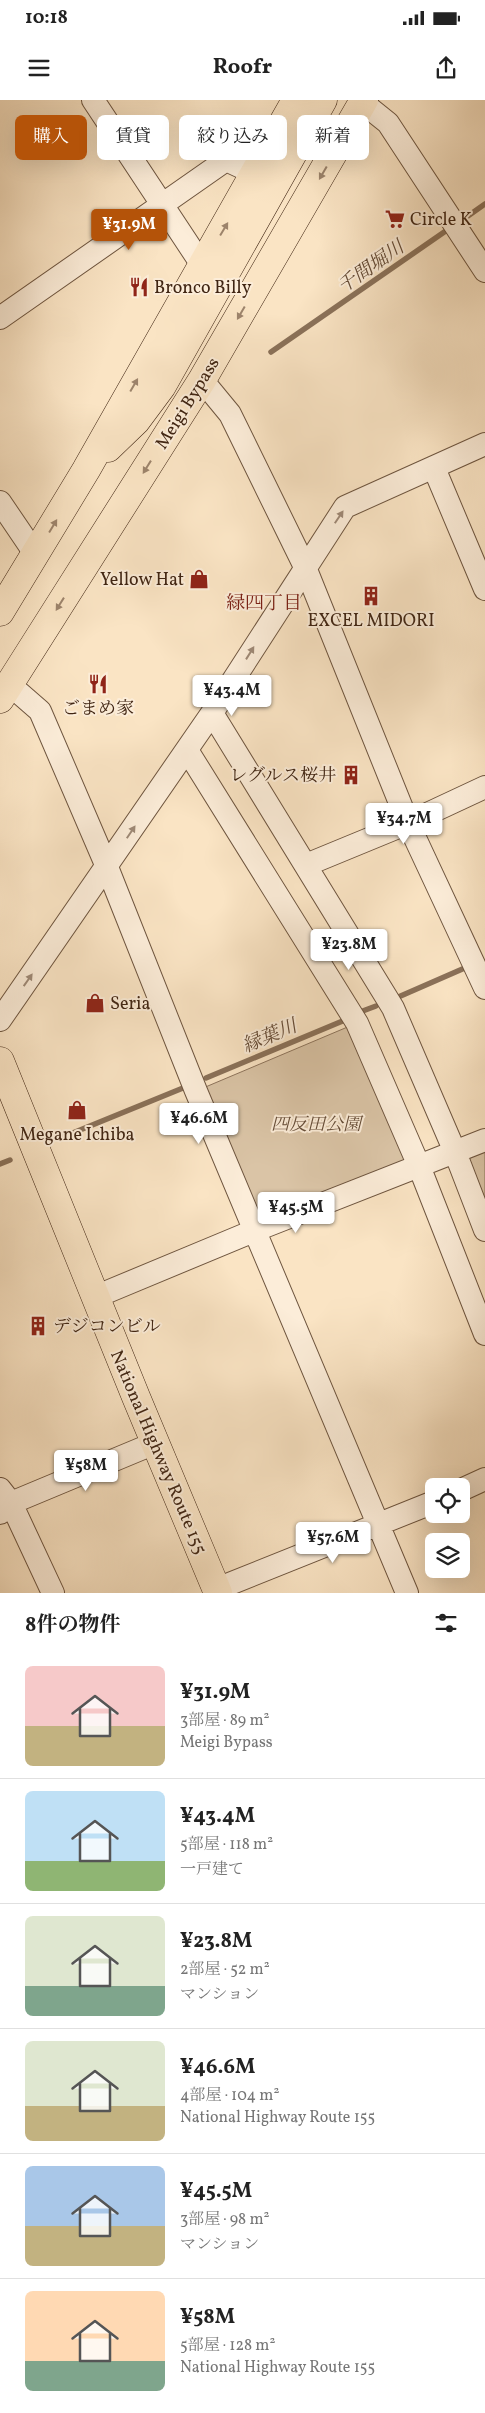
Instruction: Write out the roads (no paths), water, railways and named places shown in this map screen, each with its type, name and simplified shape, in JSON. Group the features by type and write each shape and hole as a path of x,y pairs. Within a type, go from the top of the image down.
{"highway":[{"path":"0,612 86,470 202,265 256,174 296,100"},
{"path":"86,470 136,421 162,386 324,100"},
{"name":"Meigi Bypass","path":"5,692 202,380 364,101"},
{"name":"National Highway Route 155","path":"0,1061 95,1297 217,1591"}],"street":[{"path":"93,100 161,206 202,265"},
{"path":"364,101 388,123 485,272"},
{"path":"0,318 226,160 256,174"},
{"path":"202,380 230,414 305,567 408,822 478,951 485,988"},
{"path":"0,1020 212,713 345,508 485,444"},
{"path":"434,468 485,589"},
{"path":"0,502 36,554"},
{"path":"5,692 40,711 107,867 196,1091 407,1593"},
{"path":"212,713 393,1008 455,1152 485,1230"},
{"path":"187,750 357,1023 420,1166 485,1334"},
{"path":"306,865 485,788"},
{"path":"95,1297 256,1230 485,1140"},
{"path":"53,1593 4,1502 155,1443"},
{"path":"470,1486 485,1480"},
{"path":"217,1591 425,1506"}],"waterway":[{"name":"千間堀川","path":"458,223 485,204"},
{"name":"千間堀川","path":"271,352 450,228"},
{"name":"縁葉川","path":"396,998 467,967"},
{"name":"縁葉川","path":"360,1012 376,1006"},
{"name":"縁葉川","path":"206,1078 345,1020"},
{"name":"縁葉川","path":"58,1139 183,1088"},
{"name":"縁葉川","path":"0,1164 10,1160"}],"place":[{"name":"Circle K","path":"395,219"},
{"name":"Bronco Billy","path":"139,287"},
{"name":"Yellow Hat","path":"199,579"},
{"name":"EXCEL MIDORI","path":"371,596"},
{"name":"ごまめ家","path":"98,684"},
{"name":"レグルス桜井","path":"351,775"},
{"name":"Seria","path":"95,1003"},
{"name":"Megane Ichiba","path":"77,1110"},
{"name":"デジコンビル","path":"38,1326"}],"district":[{"name":"緑四丁目","path":"264,602"}],"park label":[{"name":"四反田公園","path":"316,1124"}]}
